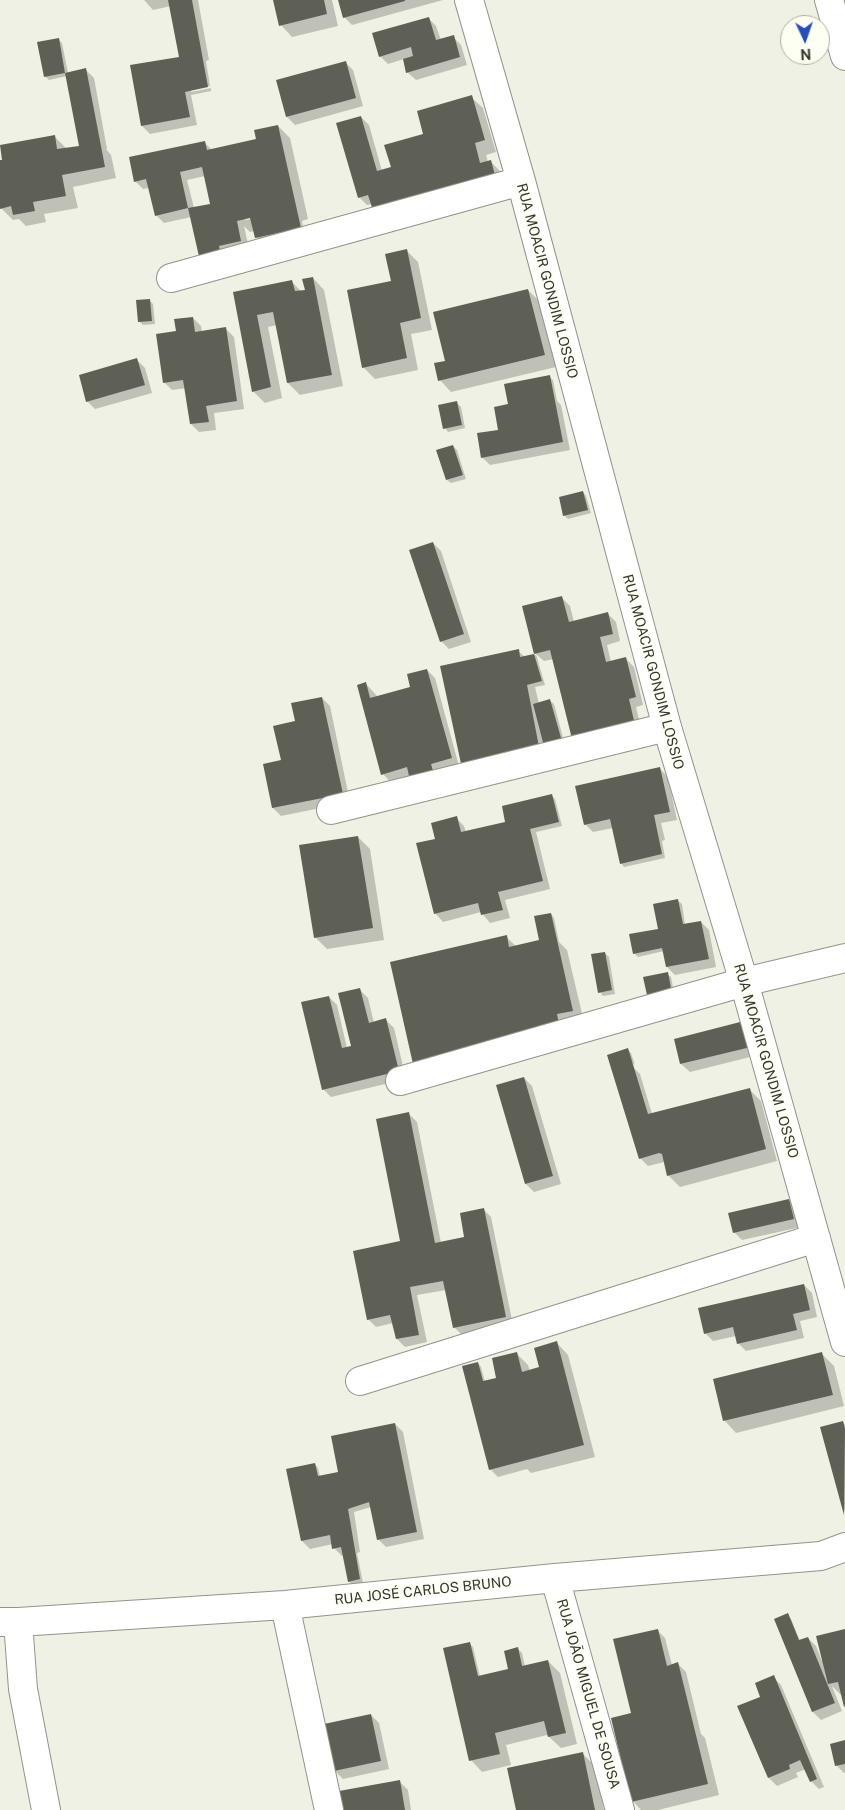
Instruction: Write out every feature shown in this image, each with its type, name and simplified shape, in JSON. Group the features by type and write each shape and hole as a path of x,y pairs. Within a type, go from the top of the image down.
{"street":[{"name":"RUA MOACIR GONDIM LOSSIO","path":"469,0 520,181 667,727 744,982 845,1342"},
{"path":"829,0 843,39"},
{"path":"171,278 520,181"},
{"path":"331,810 667,727"},
{"path":"400,1081 744,982 845,958"},
{"path":"360,1380 816,1238"},
{"name":"RUA JOSÉ CARLOS BRUNO","path":"9,1622 285,1605 555,1578 821,1556 845,1547"},
{"name":"RUA JOÃO MIGUEL DE SOUSA","path":"555,1578 620,1810"},
{"path":"285,1605 329,1810"},
{"path":"9,1622 46,1810"}],"building":[{"path":"168,0 192,0 208,87 185,92 190,117 141,126 130,65 179,57"},
{"path":"273,0 324,0 327,14 279,26"},
{"path":"338,0 405,0 405,1 343,18"},
{"path":"429,17 436,40 454,35 460,57 406,73 403,59 413,56 411,47 379,57 372,33"},
{"path":"59,38 65,73 44,77 37,42"},
{"path":"346,61 356,98 286,117 276,80"},
{"path":"86,68 105,167 62,175 66,196 33,202 35,211 13,215 11,206 0,209 0,160 2,160 0,145 55,135 57,149 79,146 65,73"},
{"path":"472,95 485,140 475,143 480,163 491,160 497,183 375,217 368,195 358,198 336,123 361,116 377,171 391,167 384,145 423,134 417,111"},
{"path":"278,125 301,228 255,238 250,218 237,221 241,241 219,246 221,256 200,261 188,208 155,216 146,179 134,182 129,157 205,141 207,150 256,139 254,130","holes":["202,167 210,204 188,208 180,172"]},
{"path":"407,249 421,318 400,323 407,358 362,368 347,290 391,281 385,254"},
{"path":"313,277 332,375 287,383 273,312 257,315 271,387 252,392 233,292 292,280 295,291 305,290 302,279"},
{"path":"528,289 545,355 438,381 434,363 445,361 433,312"},
{"path":"150,299 152,321 138,322 136,300"},
{"path":"193,317 195,332 226,327 237,401 206,406 209,422 190,424 183,380 163,383 156,334 176,331 174,319"},
{"path":"137,358 145,385 86,402 79,375"},
{"path":"550,375 563,442 481,458 477,433 498,430 494,407 508,404 504,384"},
{"path":"457,401 462,425 443,429 438,405"},
{"path":"453,445 463,475 446,480 436,450"},
{"path":"583,491 588,510 563,516 559,497"},
{"path":"433,542 464,634 440,642 409,550"},
{"path":"562,596 569,622 608,612 613,634 600,637 606,662 626,657 636,697 629,699 635,725 572,739 550,650 534,654 522,606"},
{"path":"519,649 520,657 534,654 542,681 527,685 541,757 463,773 440,666"},
{"path":"427,669 452,758 431,764 435,778 411,785 407,767 381,775 357,685 366,682 370,698 410,687 407,674"},
{"path":"322,697 343,794 272,808 263,764 281,760 273,726 295,721 291,703"},
{"path":"550,699 563,745 545,750 533,704"},
{"path":"660,767 670,812 654,815 662,854 620,864 610,819 584,825 575,786"},
{"path":"552,794 559,822 530,829 543,881 498,892 503,910 481,915 478,903 434,914 416,843 435,839 431,823 457,816 461,832 505,822 502,806"},
{"path":"358,836 373,928 314,938 299,845"},
{"path":"678,899 683,924 701,921 709,959 666,967 662,948 633,954 629,934 658,929 653,904"},
{"path":"551,913 573,1011 557,1014 560,1029 413,1064 390,962 507,935 509,947 539,940 534,916"},
{"path":"605,952 612,990 598,993 591,954"},
{"path":"668,972 673,999 649,1004 643,977"},
{"path":"360,988 369,1023 386,1018 399,1071 322,1090 301,1002 329,996 342,1048 351,1046 338,993"},
{"path":"744,1021 751,1047 680,1064 674,1039"},
{"path":"628,1048 648,1114 750,1088 766,1149 667,1176 662,1154 659,1153 639,1159 607,1055"},
{"path":"524,1077 553,1176 525,1184 496,1085"},
{"path":"409,1112 435,1243 464,1237 460,1213 484,1208 506,1317 453,1328 443,1281 410,1287 419,1335 396,1339 390,1315 367,1320 353,1251 400,1241 376,1119"},
{"path":"789,1199 794,1219 733,1233 728,1213"},
{"path":"804,1284 810,1310 793,1314 797,1330 737,1344 733,1327 704,1334 698,1308"},
{"path":"557,1341 584,1445 489,1470 462,1366 478,1362 483,1381 496,1378 492,1358 517,1352 522,1372 539,1367 534,1348"},
{"path":"822,1352 833,1395 723,1421 713,1379"},
{"path":"843,1421 845,1429 844,1515 820,1427"},
{"path":"395,1423 417,1532 377,1540 369,1502 348,1509 360,1579 348,1582 341,1547 332,1549 330,1535 301,1541 286,1469 315,1463 318,1476 338,1472 331,1436"},
{"path":"788,1613 799,1640 808,1637 835,1703 812,1712 774,1619"},
{"path":"658,1629 667,1666 678,1662 708,1784 631,1802 611,1718 631,1713 613,1639"},
{"path":"845,1629 844,1707 838,1682 828,1684 816,1636"},
{"path":"470,1642 478,1676 508,1669 504,1651 518,1647 522,1666 548,1660 566,1733 548,1737 544,1721 495,1733 500,1754 469,1761 443,1648"},
{"path":"774,1675 817,1779 810,1782 800,1760 789,1765 790,1769 768,1778 737,1706 760,1697 755,1683"},
{"path":"371,1714 381,1761 334,1771 324,1724"},
{"path":"845,1740 845,1764 835,1766 830,1744"},
{"path":"583,1752 595,1810 516,1810 507,1768"},
{"path":"400,1780 405,1810 342,1810 339,1791"}]}
